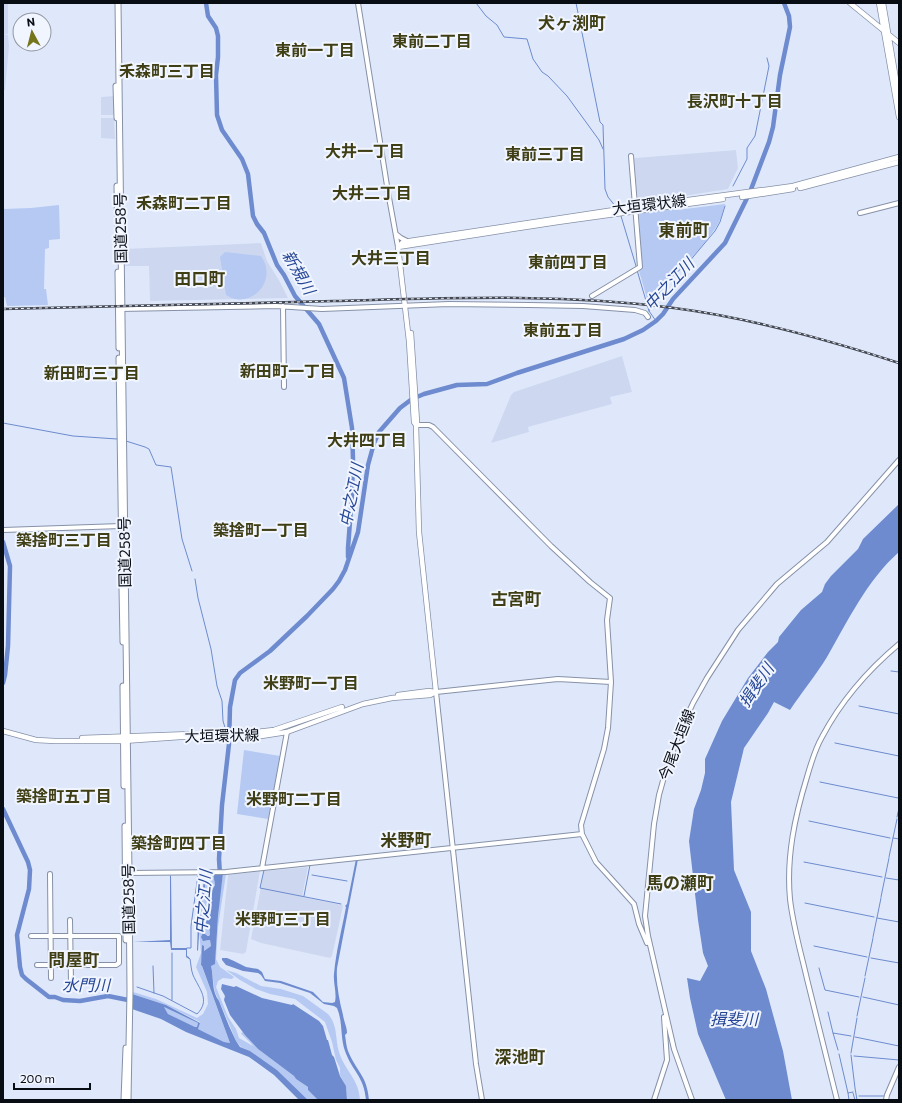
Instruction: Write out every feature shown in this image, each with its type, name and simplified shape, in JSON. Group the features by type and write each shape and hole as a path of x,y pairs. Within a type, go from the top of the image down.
{"highway":[{"name":"国道258号","path":"115,3 121,309 121,526 126,739"},
{"name":"国道258号","path":"118,3 129,991 124,1100"},
{"name":"国道258号","path":"128,1009 128,1100"}],"main road":[{"path":"850,3 899,44"},
{"path":"879,3 899,98"},
{"path":"883,3 886,34 899,117"},
{"name":"大垣環状線","path":"781,190 899,157"},
{"name":"大垣環状線","path":"398,247 403,242 407,241 812,185 899,162"},
{"name":"大垣環状線","path":"398,247 636,209"},
{"path":"398,247 405,306 408,313 412,340 414,406 417,422 419,532 436,692"},
{"name":"大垣環状線","path":"3,730 36,740 55,741 239,735 274,730 362,701 389,697 430,695 436,692"},
{"name":"大垣環状線","path":"239,735 255,737 287,732 363,704 389,697"},
{"name":"大垣環状線","path":"3,727 11,732"}],"street":[{"path":"358,3 387,189 398,247"},
{"path":"592,296 640,267 631,156"},
{"path":"860,214 899,203"},
{"path":"396,234 407,241"},
{"path":"583,306 586,301"},
{"path":"121,309 283,306 308,309 449,304 583,306 635,310 644,313 648,317"},
{"path":"283,306 284,388"},
{"path":"416,425 431,425 551,546 590,582 610,598 607,620 611,682 606,739 581,825 582,834 596,862 634,904 639,924 648,946 650,947"},
{"name":"今尾大垣線","path":"692,1100 677,1058 650,947 645,916 655,814 661,785 671,754 693,703 707,678 726,648 757,607 785,576 828,542 899,460"},
{"path":"3,530 121,526"},
{"path":"837,1100 794,924 789,886 792,839 803,789 821,738 832,719 856,688 877,664 899,644"},
{"path":"482,1100 478,1078 436,692 558,679 611,682"},
{"path":"262,868 287,732"},
{"path":"127,873 226,872 582,834"},
{"path":"50,874 51,978"},
{"path":"70,920 71,983"},
{"path":"31,936 128,936"},
{"path":"37,965 119,964 119,936"},
{"path":"654,1100 667,1060 664,1016 666,1012"},
{"path":"886,1100 899,1067"}],"shaded area":[{"path":"3,3 8,3 8,34 3,35"},
{"path":"3,35 8,35 9,46 5,90 3,90"},
{"path":"114,96 114,115 101,115 101,97"},
{"path":"101,118 114,118 115,139 101,138"},
{"path":"736,150 738,168 728,189 677,197 676,199 638,202 635,158"},
{"path":"725,204 719,222 709,238 662,286 652,303 648,302 639,271 642,269 640,213"},
{"path":"59,205 60,239 49,240 49,248 45,249 44,289 46,289 48,305 7,306 5,297 3,297 3,209"},
{"path":"261,243 267,261 288,298 150,301 149,266 124,266 124,249"},
{"path":"225,252 261,256 266,266 266,275 264,284 259,291 244,299 235,299 226,295 220,257"},
{"path":"622,356 632,392 610,397 612,404 528,427 529,432 491,443 511,395 514,392"},
{"path":"244,750 280,756 268,819 237,814"},
{"path":"308,867 302,897 343,906 332,956 330,958 261,943 251,939 264,871"},
{"path":"260,871 246,952 243,954 220,950 228,875"},
{"path":"207,874 213,874 215,885 211,891 211,913 206,918 210,935 205,935 204,933 202,937 206,941 210,940 211,946 204,951 204,946 201,964 230,1043 224,1042 198,1029 200,1022 166,1005 132,994 133,992 156,999 197,1018 203,1014 208,1004 207,992 196,967 201,953 199,930"},
{"path":"223,874 226,874 218,927 216,959 220,967 234,977 232,979 223,978 218,981 216,987 228,1017 236,1029 239,1038 253,1046 241,1033 243,1032 258,1049 308,1087 308,1090 318,1100 308,1100 277,1070 250,1051 241,1047 236,1041 217,997 214,989 211,966 215,963 219,901"},
{"path":"226,970 236,973 261,986 281,989 303,996 328,1014 335,1027 339,1052 357,1086 360,1100 347,1100 346,1086 340,1075 340,1068 336,1060 325,1022 295,999 270,994 256,989"},
{"path":"164,1007 198,1023 197,1027 168,1014"}],"water":[{"name":"揖斐川","path":"899,504 899,552 877,575 868,588 823,664 790,710 774,702 744,748 731,802 734,870 751,912 751,951 766,989 783,1051 792,1100 726,1100 698,1034 687,978 700,981 708,966 703,953 689,841 694,809 705,773 705,759 722,721 748,678 768,652 778,642 779,637 801,610 822,592 825,584 831,576 858,549 863,539"},
{"path":"356,859 358,859 337,968 337,980 343,1018 347,1031 345,1035 347,1049 364,1079 369,1100 366,1100 363,1085 345,1051 337,1008 324,1004 310,993 280,983 265,981 258,973 243,971 226,965 222,960 222,958 227,958 246,967 258,969 262,972 265,979 281,981 313,992 323,1002 335,1002 336,995 334,977 336,957 345,906 347,904"},
{"path":"205,873 207,873 200,920 198,951 198,922"},
{"path":"213,873 223,873 218,916 215,964 211,966 216,997 240,1047 250,1051 277,1070 308,1100 299,1100 274,1075 249,1057 186,1032 161,1019 129,1008 129,993 166,1005 200,1023 198,1029 224,1042 230,1043 201,965 202,945 204,946 204,951 211,946 210,940 203,941 201,937 203,933 208,936 210,935 209,925 206,924 206,922 211,913 209,908 212,897 211,892 215,885","holes":["164,1007 198,1023 197,1027 195,1027 168,1014"]},
{"path":"170,875 172,948 187,948 187,956 189,959 186,957 186,950 171,950 170,942 133,942 170,940"},
{"path":"222,984 234,987 236,986 262,998 293,1004 319,1021 323,1026 340,1076 346,1086 347,1100 318,1100 308,1090 308,1087 258,1049 230,1015 224,1000 225,996 221,989"}],"waterway":[{"name":"新規川","path":"206,3 208,16 216,28 218,36 216,75 217,115 222,130 242,159 248,174 253,216 264,233 277,265 295,296 319,324 344,378 352,428 353,459 348,557"},
{"path":"476,3 486,16 497,25 504,37 527,39 533,59 542,72 548,76 567,96 599,140 603,149"},
{"path":"576,3 600,122 603,125 605,189 608,197 616,207"},
{"name":"中之江川","path":"220,875 219,859 222,805 229,744 230,707 235,680 240,673 270,651 307,616 339,581 345,570 358,532 368,465 374,443 379,432 400,408 412,399 424,394 457,385 487,384 624,339 643,330 663,314 673,299 725,243 750,192 769,142 773,127 780,75 790,27 789,16 784,3"},
{"path":"733,186 747,159 747,148 755,136 769,66 767,58"},
{"path":"649,311 657,296 670,278 688,263 715,231 720,222 725,206"},
{"path":"621,216 636,266"},
{"path":"637,270 649,311 656,321"},
{"path":"3,423 73,436 117,439"},
{"path":"126,441 149,449 156,465 171,467 182,539 192,571"},
{"name":"水門川","path":"3,542 10,566 8,646 3,683"},
{"path":"195,579 198,598 211,649 217,686 222,701 223,721 227,734"},
{"path":"891,671 899,672"},
{"path":"859,706 899,714"},
{"name":"中之江川","path":"228,739 229,744"},
{"path":"835,743 899,756"},
{"path":"820,782 898,798"},
{"path":"897,817 899,808"},
{"name":"水門川","path":"3,809 28,862 30,870 29,889 17,935 22,975 49,997 80,1001 108,996 133,1001"},
{"path":"889,857 897,819"},
{"path":"809,821 890,838"},
{"path":"893,838 899,839"},
{"path":"881,897 889,858"},
{"path":"804,862 882,877"},
{"path":"304,896 310,865"},
{"path":"264,870 260,888 341,904"},
{"path":"187,948 191,948 191,926 198,875"},
{"path":"312,875 347,881"},
{"path":"886,878 899,880"},
{"path":"873,937 881,898"},
{"path":"805,903 874,917"},
{"path":"877,918 899,922"},
{"path":"865,976 873,938"},
{"path":"814,946 867,957"},
{"path":"172,953 172,1000"},
{"path":"137,987 163,996 197,1014 201,1009 203,999 201,990 193,975 189,958"},
{"path":"871,958 899,963"},
{"path":"153,966 154,993"},
{"path":"819,968 825,990 859,997"},
{"path":"857,1016 865,978"},
{"path":"863,997 899,1005"},
{"path":"828,1012 833,1033"},
{"path":"851,1053 857,1018"},
{"path":"838,1050 833,1033 851,1036"},
{"path":"855,1037 899,1046"},
{"path":"839,1054 848,1093 853,1092"},
{"path":"851,1055 857,1100"},
{"path":"854,1056 899,1060"},
{"path":"848,1093 849,1100"},
{"path":"853,1093 855,1100"},
{"path":"859,1096 885,1097"}],"railway":[{"path":"3,309 462,298 547,298 589,300 674,308 731,317 788,330 899,363"}],"district":[{"name":"犬ヶ渕町","path":"572,23"},
{"name":"東前二丁目","path":"432,41"},
{"name":"東前一丁目","path":"315,50"},
{"name":"禾森町三丁目","path":"167,71"},
{"name":"長沢町十丁目","path":"735,101"},
{"name":"大井一丁目","path":"365,151"},
{"name":"東前三丁目","path":"545,154"},
{"name":"大井二丁目","path":"372,193"},
{"name":"禾森町二丁目","path":"184,203"},
{"name":"東前町","path":"684,230"},
{"name":"大井三丁目","path":"391,258"},
{"name":"東前四丁目","path":"568,262"},
{"name":"田口町","path":"200,279"},
{"name":"東前五丁目","path":"563,330"},
{"name":"新田町一丁目","path":"288,371"},
{"name":"新田町三丁目","path":"92,373"},
{"name":"大井四丁目","path":"367,440"},
{"name":"築捨町一丁目","path":"261,530"},
{"name":"築捨町三丁目","path":"64,540"},
{"name":"古宮町","path":"516,599"},
{"name":"米野町一丁目","path":"311,683"},
{"name":"築捨町五丁目","path":"64,796"},
{"name":"米野町二丁目","path":"294,799"},
{"name":"米野町","path":"406,840"},
{"name":"築捨町四丁目","path":"179,843"},
{"name":"馬の瀬町","path":"680,883"},
{"name":"米野町三丁目","path":"283,919"},
{"name":"問屋町","path":"74,960"},
{"name":"深池町","path":"520,1057"}]}
